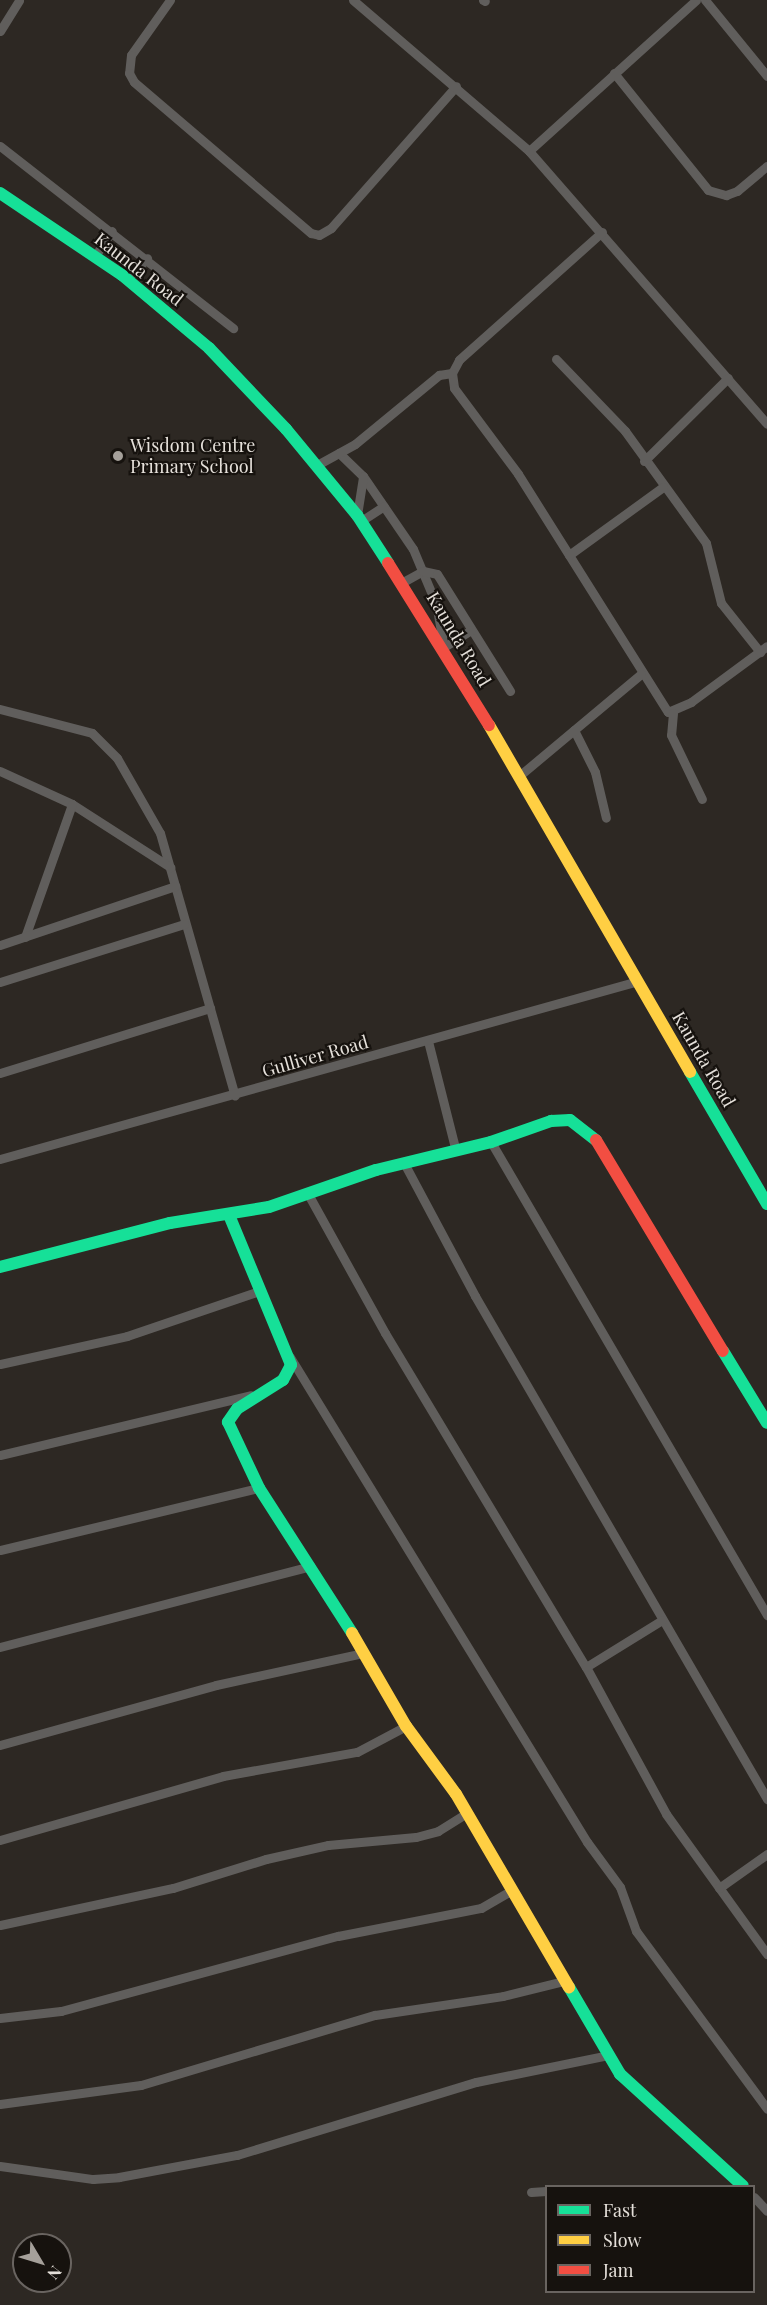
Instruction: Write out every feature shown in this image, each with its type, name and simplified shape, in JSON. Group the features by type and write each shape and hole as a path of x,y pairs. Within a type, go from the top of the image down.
{"street":[{"path":"0,31 19,0"},
{"path":"170,0 131,55 129,73 134,82 311,233 320,235 331,228 456,86"},
{"path":"353,0 529,151 603,232 767,424"},
{"path":"529,151 696,0"},
{"path":"705,0 767,76"},
{"path":"614,73 708,190 726,195 737,191 767,166"},
{"path":"0,146 20,166 112,231 233,328"},
{"name":"Kaunda Road","path":"0,193 127,279 208,348 317,465 359,518 444,647 767,1204"},
{"path":"95,256 112,231"},
{"path":"603,232 459,360 452,373 458,396 518,474 641,674 664,709 673,713"},
{"path":"127,279 147,258"},
{"path":"556,359 625,431 644,461 712,554 714,578 728,615 763,649 673,713 671,735 702,799"},
{"path":"317,465 339,453 433,379 452,373"},
{"path":"644,461 728,378"},
{"path":"339,453 363,476 423,571 442,624 444,647 471,630"},
{"path":"359,518 363,476"},
{"path":"569,555 663,487"},
{"path":"359,518 384,506"},
{"path":"403,582 423,571 437,574 510,692"},
{"path":"519,776 641,674"},
{"path":"0,709 76,727 103,742 147,809 170,867 184,924 235,1096"},
{"path":"574,730 595,772 606,818"},
{"path":"0,771 72,804 170,867"},
{"path":"25,937 72,804"},
{"path":"0,945 175,886"},
{"path":"0,982 184,924"},
{"name":"Gulliver Road","path":"0,1159 235,1096 638,981"},
{"path":"0,1073 210,1008"},
{"path":"428,1041 455,1148"},
{"path":"0,1267 170,1223 229,1215 308,1194 455,1148 491,1142 560,1120 587,1130 660,1240 767,1423"},
{"path":"491,1142 767,1615"},
{"path":"404,1163 662,1620 767,1799"},
{"path":"308,1194 384,1333 586,1667 666,1814 767,1954"},
{"path":"229,1215 259,1292 289,1355 587,1842 620,1887 636,1931 767,2109"},
{"path":"0,1364 127,1336 259,1292"},
{"path":"289,1355 287,1376 237,1409 228,1422 259,1488 310,1566 406,1726 467,1813 510,1891 609,2055 631,2087 741,2185"},
{"path":"0,1455 209,1409 269,1389"},
{"path":"0,1550 259,1488"},
{"path":"0,1647 310,1566"},
{"path":"586,1667 662,1620"},
{"path":"0,1745 216,1685 363,1653"},
{"path":"0,1840 223,1776 357,1752 406,1726"},
{"path":"0,1925 173,1888 318,1847 416,1837 438,1831 467,1813"},
{"path":"719,1888 767,1854"},
{"path":"0,2018 61,2011 338,1935 481,1908 510,1891"},
{"path":"0,2104 141,2085 375,2014 503,1996 564,1981"},
{"path":"0,2166 93,2179 119,2177 237,2155 476,2082 609,2055"},
{"path":"531,2192 545,2191"},
{"path":"755,2199 767,2211"}],"traffic: fast":[{"path":"0,193 122,275 209,348 286,429 357,515 388,563"},
{"path":"690,1072 767,1204"},
{"path":"0,1267 170,1223 269,1207 376,1170 491,1142 551,1121 570,1120 596,1140"},
{"path":"229,1215 291,1365 283,1380 237,1409 228,1422 259,1488 352,1633"},
{"path":"723,1351 767,1423"},
{"path":"569,1987 620,2074 742,2185"}],"traffic: slow":[{"path":"489,725 690,1072"},
{"path":"352,1633 406,1726 456,1794 569,1987"}],"traffic: jam":[{"path":"388,563 489,725"},
{"path":"596,1140 723,1351"}],"place":[{"name":"Wisdom Centre Primary School","path":"118,456"}]}
